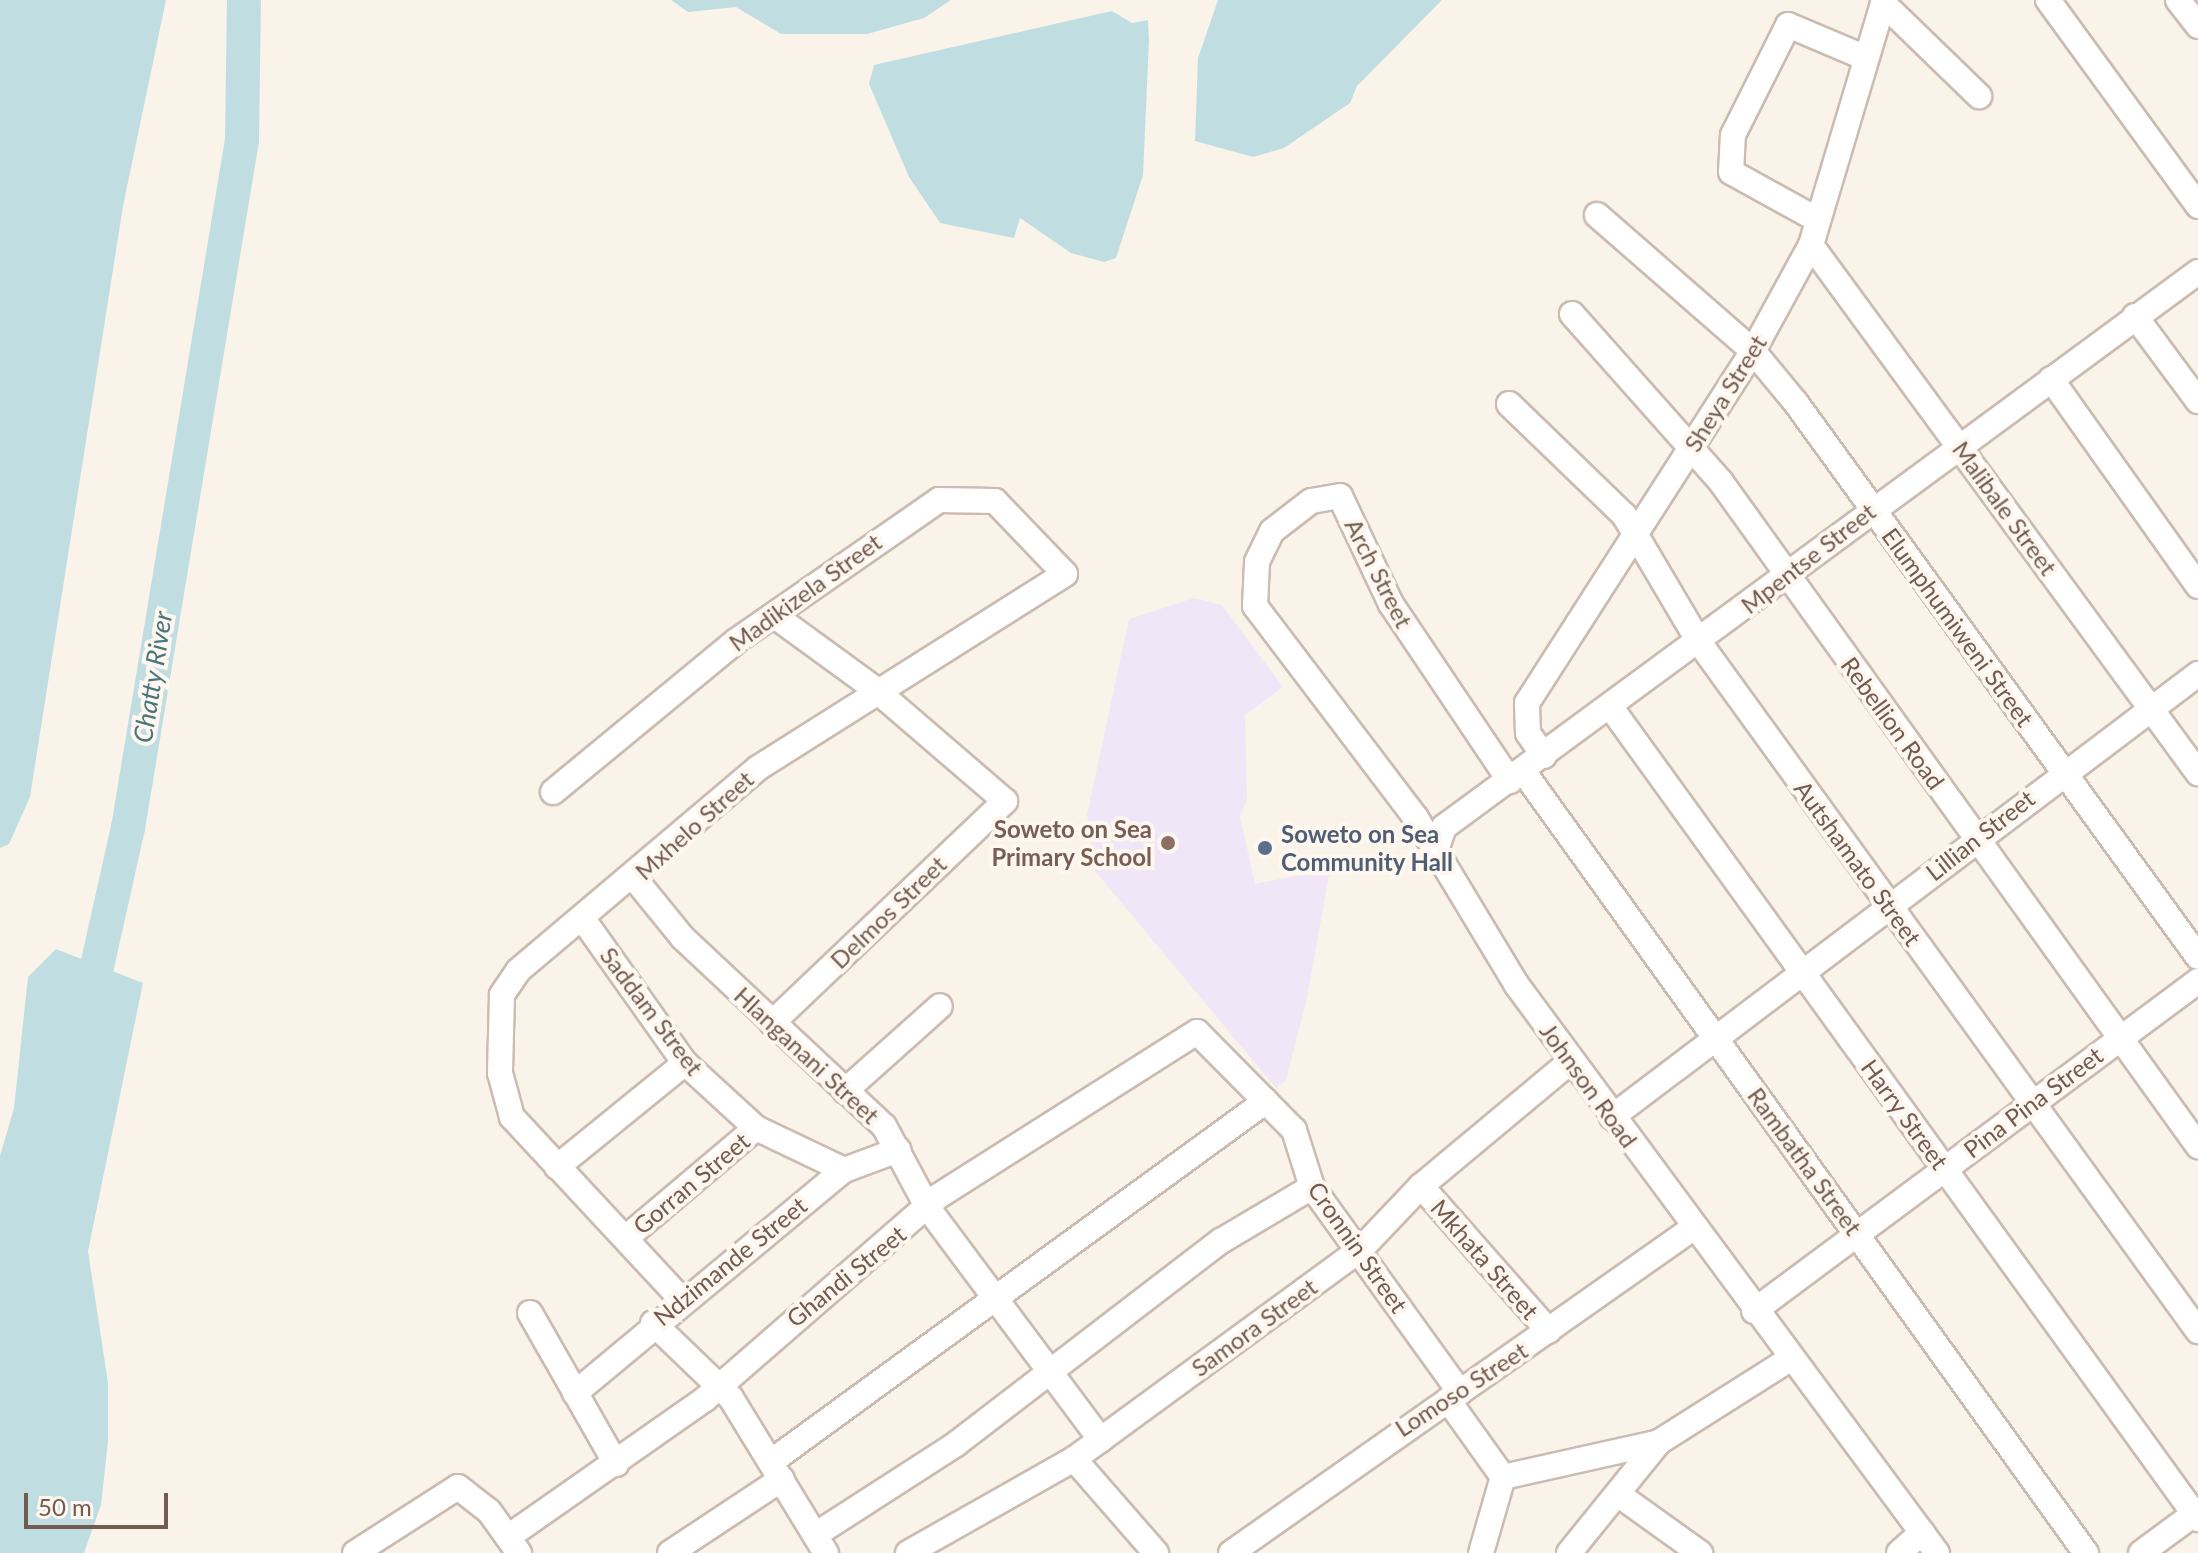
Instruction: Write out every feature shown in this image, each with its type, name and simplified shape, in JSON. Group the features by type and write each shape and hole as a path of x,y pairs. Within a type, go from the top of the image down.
{"street":[{"path":"2048,0 2198,206"},
{"path":"2178,0 2198,26"},
{"path":"1883,2 1979,96"},
{"name":"Sheya Street","path":"1544,756 1528,733 1527,703 1753,351 1811,245 1883,2"},
{"path":"1818,220 1731,172 1733,135 1788,25 1866,58"},
{"name":"Elumphumiweni Street","path":"1597,215 1753,351 1872,508 2198,957"},
{"name":"Malibale Street","path":"1811,245 2198,773"},
{"name":"Mpentse Street","path":"1434,856 1444,827 1612,709 1872,508 2198,272"},
{"name":"Rebellion Road","path":"1572,314 1690,451 1721,482 1786,577 2198,1146"},
{"path":"2135,316 2198,401"},
{"path":"2051,379 2198,586"},
{"name":"Autshamato Street","path":"1509,404 1624,515 1632,539 1699,642 2198,1331"},
{"name":"Madikizela Street","path":"553,792 775,616 917,511 962,495 1010,511 1065,574"},
{"name":"Arch Street","path":"1255,606 1265,538 1311,501 1340,496 1391,604 1516,776"},
{"name":"Mxhelo Street","path":"683,1301 627,1237 557,1167 507,1105 500,1007 518,971 585,922 758,768 875,689 1065,574"},
{"name":"Johnson Road","path":"1255,606 1416,818 1434,856 1571,1061 1937,1553"},
{"path":"775,616 875,689"},
{"name":"Lillian Street","path":"1612,1117 1804,974 2062,771 2198,674"},
{"name":"Delmos Street","path":"772,1023 1005,801 875,689"},
{"name":"Harry Street","path":"1612,709 2197,1515"},
{"name":"Rambatha Street","path":"1516,776 1717,1040 2086,1553"},
{"name":"Hlanganani Street","path":"635,879 772,1023 845,1091 898,1150 928,1208 1051,1367 1101,1440"},
{"name":"Saddam Street","path":"585,922 685,1063 756,1128 844,1170"},
{"name":"Pina Pina Street","path":"1754,1311 1861,1237 1945,1169 2198,981"},
{"path":"845,1091 940,1006"},
{"name":"Cronnin Street","path":"1197,1032 1297,1136 1312,1187 1360,1250 1503,1477"},
{"name":"Ghandi Street","path":"514,1545 718,1385 928,1208 1197,1032"},
{"name":"Samora Street","path":"908,1553 1074,1459 1360,1250 1421,1186 1571,1061"},
{"path":"557,1167 685,1063"},
{"path":"670,1553 996,1296 1266,1101"},
{"name":"Gorran Street","path":"627,1237 756,1128"},
{"name":"Ndzimande Street","path":"575,1393 653,1323 844,1170 898,1150"},
{"name":"Mkhata Street","path":"1421,1186 1549,1331"},
{"path":"653,1323 718,1385 777,1470 819,1547 956,1444 1051,1367 1221,1241 1312,1187"},
{"name":"Lomoso Street","path":"1231,1553 1693,1228"},
{"path":"530,1313 616,1464"},
{"path":"1481,1553 1503,1477 1659,1442 1790,1359"},
{"path":"1569,1553 1659,1442"},
{"path":"1074,1459 1148,1551"},
{"path":"355,1553 451,1487 469,1490 514,1545"},
{"path":"1619,1495 1691,1550"},
{"path":"2141,1553 2197,1515"},
{"path":"1899,1553 1922,1532"}],"shaded area":[{"name":"Soweto on Sea Primary School","path":"1194,598 1222,605 1283,687 1245,715 1247,800 1240,816 1255,884 1330,869 1307,998 1286,1080 1276,1088 1095,871 1087,815 1129,619"}],"water":[{"path":"0,0 166,0 123,206 30,797 9,844 0,848"},
{"path":"671,0 951,0 924,18 867,34 781,34 736,7 688,12"},
{"path":"1218,0 1442,0 1357,86 1350,103 1284,148 1253,157 1195,141 1198,58"},
{"path":"1112,11 1132,23 1148,20 1149,41 1143,175 1116,258 1104,262 1071,253 1020,218 1014,238 940,223 909,177 869,84 874,65"},
{"path":"56,949 143,983 88,1251 108,1383 108,1441 101,1505 84,1553 0,1553 0,1156 14,1108 28,977"}],"waterway":[{"name":"Chatty River","path":"87,1011 128,828 242,140 244,0"}],"place":[{"name":"Soweto on Sea Primary School","path":"1168,843"},
{"name":"Soweto on Sea Community Hall","path":"1265,848"}]}
